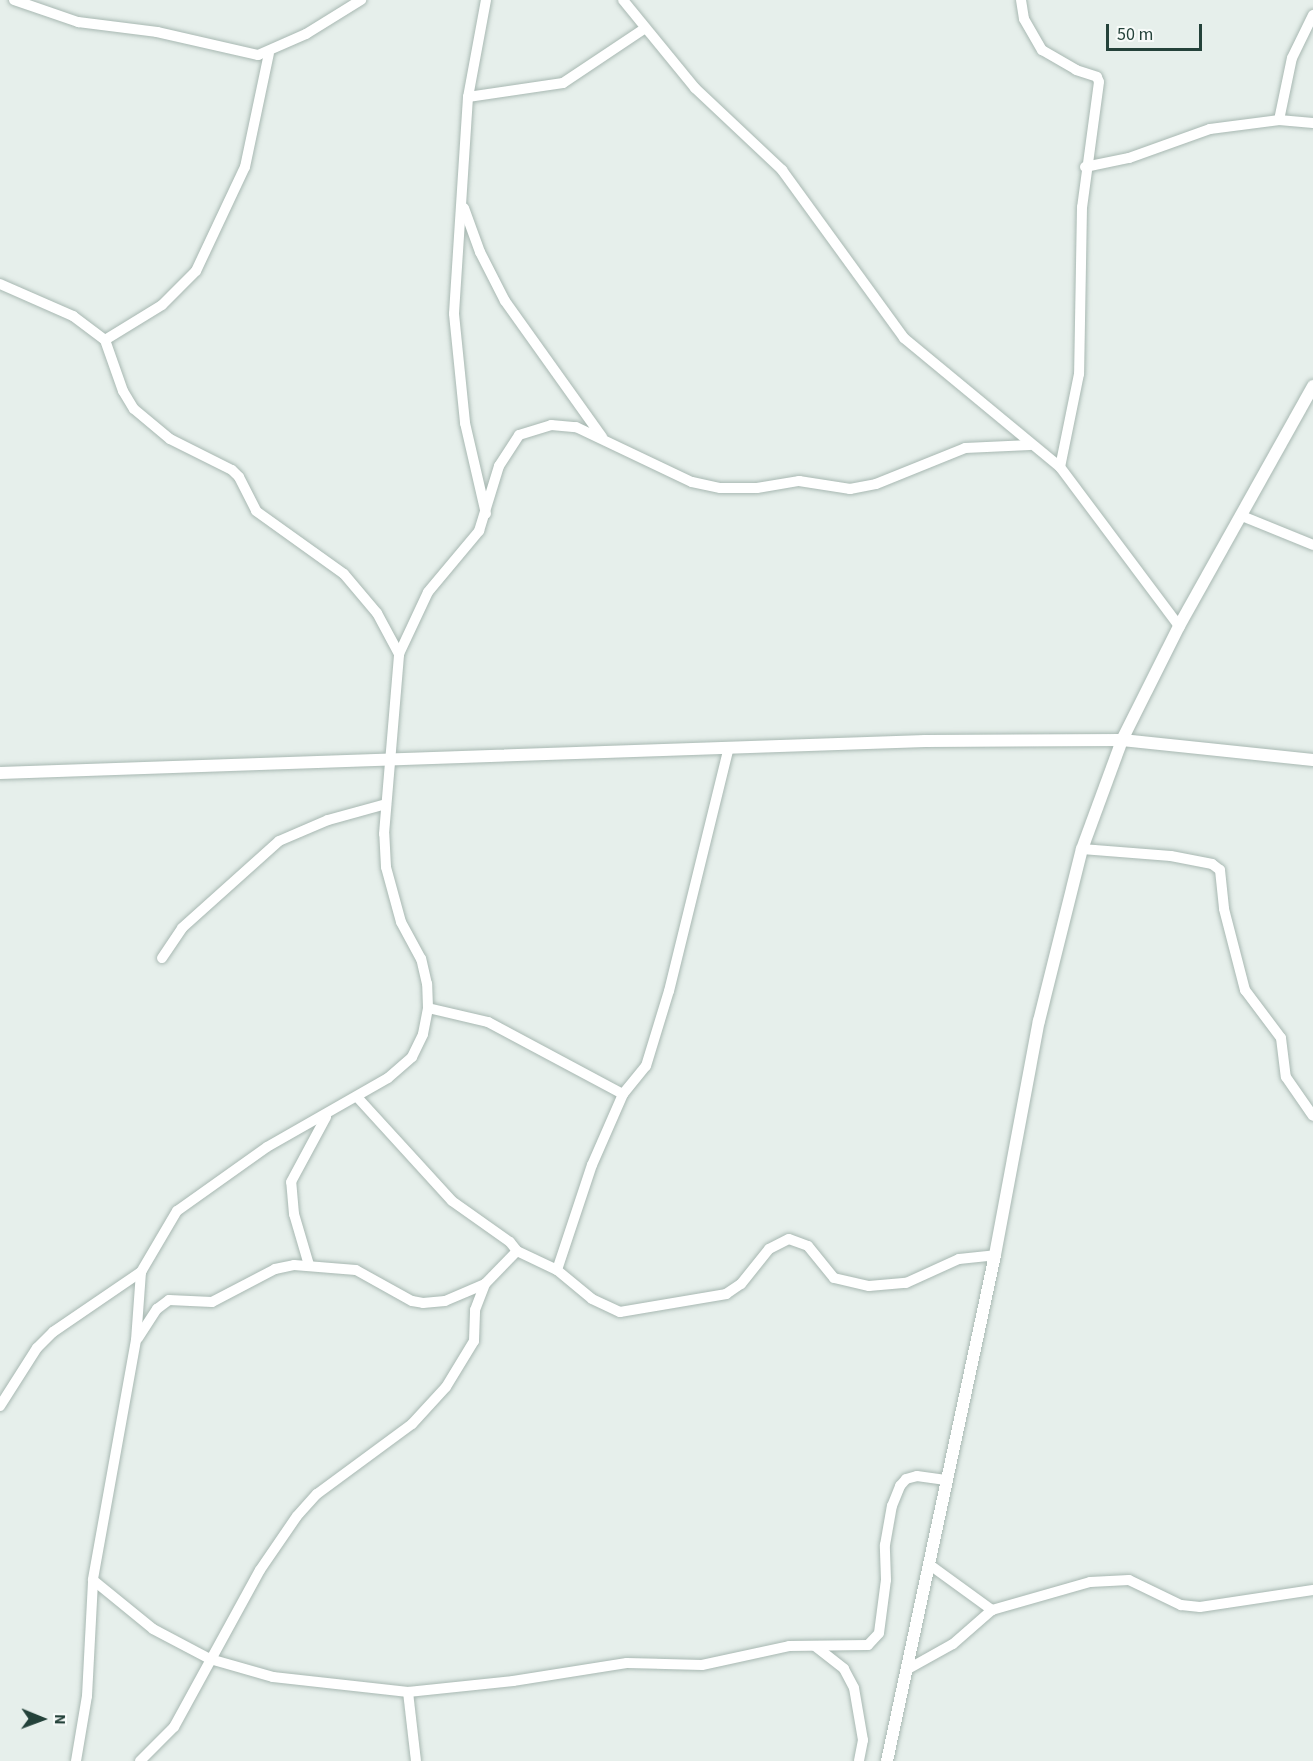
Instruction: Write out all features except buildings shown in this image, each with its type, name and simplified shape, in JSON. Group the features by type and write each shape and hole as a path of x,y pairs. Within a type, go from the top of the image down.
{"street":[{"path":"14,0 78,22 157,33 250,54 269,53 361,0"},
{"path":"486,0 468,97 454,314 457,362 465,423 487,515"},
{"path":"623,0 644,29 695,88 782,170 904,338 1030,445 1060,467 1179,626"},
{"path":"1021,0 1024,19 1042,50 1099,80 1085,167 1079,287 1080,356 1060,467"},
{"path":"1279,120 1292,58 1313,15"},
{"path":"468,97 563,83 644,29"},
{"path":"105,340 162,305 196,271 245,167 269,53"},
{"path":"1085,167 1129,158 1209,129 1279,120 1313,123"},
{"path":"462,202 480,252 505,301 602,437"},
{"path":"0,284 73,316 105,340 123,391 134,409 177,444 232,470 239,477 256,511 344,574 377,613 399,654"},
{"path":"887,1761 995,1255 1039,1021 1082,849 1122,740 1179,626 1313,386"},
{"path":"0,1406 37,1348 53,1332 141,1272 177,1211 267,1147 358,1098 412,1057 428,1008 421,959 392,896 386,867 386,804 399,654 428,592 469,544 487,515 500,466 519,435 551,425 576,427 602,437 693,482 720,488 757,488 799,481 837,489 856,488 965,448 1030,445"},
{"path":"1242,516 1313,545"},
{"path":"0,773 728,750 925,741 1122,740 1313,760"},
{"path":"557,1270 592,1165 623,1094 646,1066 655,1039 728,750"},
{"path":"162,958 182,928 279,841 328,820 386,804"},
{"path":"1082,849 1171,856 1212,864 1220,870 1224,909 1245,990 1281,1038 1286,1077 1313,1116"},
{"path":"428,1008 488,1022 623,1094"},
{"path":"358,1098 445,1194 510,1242 517,1251 557,1270 606,1307 633,1312 682,1299 726,1294 741,1284 769,1249 789,1239 808,1246 834,1278 869,1286 906,1284 959,1259 995,1255"},
{"path":"309,1265 294,1214 291,1182 326,1117"},
{"path":"136,1340 157,1309 170,1300 212,1302 275,1269 309,1265 356,1269 411,1301 423,1303 445,1301 485,1284 517,1251"},
{"path":"76,1761 87,1696 93,1580 136,1340 141,1272"},
{"path":"140,1761 174,1727 260,1570 304,1509 317,1494 412,1424 446,1387 474,1341 475,1310 485,1284"},
{"path":"93,1580 153,1629 210,1659 273,1677 408,1692 534,1678 627,1663 702,1665 789,1646 863,1647 876,1639 886,1580 885,1545 892,1506 900,1486 906,1479 917,1476 946,1480"},
{"path":"930,1565 992,1610"},
{"path":"908,1670 953,1644 992,1610 1110,1578 1129,1580 1181,1605 1200,1607 1313,1590"},
{"path":"815,1646 844,1669 854,1688 862,1729 859,1761"},
{"path":"408,1692 416,1761"}]}
